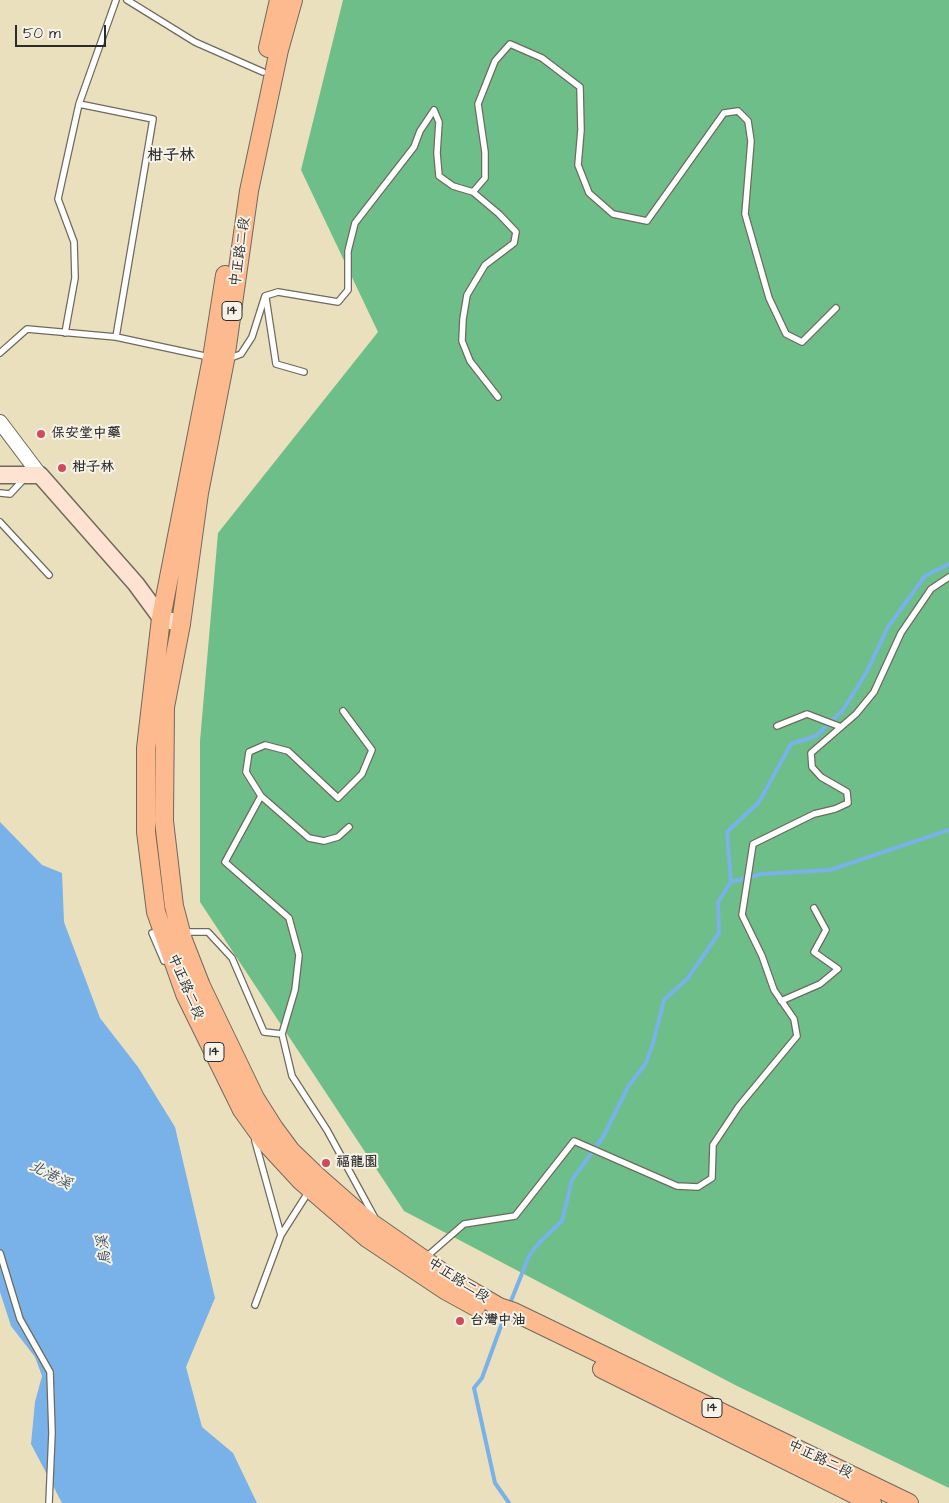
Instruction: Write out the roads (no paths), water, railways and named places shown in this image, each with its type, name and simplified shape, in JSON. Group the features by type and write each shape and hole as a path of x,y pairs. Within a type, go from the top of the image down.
{"main road":[{"name":"中正路二段","path":"278,0 238,196 218,359 181,624 165,707 163,763 164,821 174,906 181,932 201,986 255,1098 291,1151 317,1176 382,1230 505,1315 872,1503"},
{"name":"中正路二段","path":"293,0 279,50 249,191 218,359 161,618 146,748 146,822 156,912 185,994 242,1110 265,1142 310,1189 367,1238 445,1290 505,1315 909,1503"},
{"path":"0,475 34,475 136,584 161,618 181,624"}],"street":[{"path":"0,422 34,475"}],"lane":[{"path":"65,333 76,278 74,242 58,199 79,104 116,0"},
{"path":"127,0 195,42 263,72"},
{"path":"473,192 485,178 485,152 478,104 495,61 510,44 542,58 580,87 581,130 578,165 589,193 612,214 647,221 724,113 738,111 748,121 751,141 745,214 769,298 786,334 802,342 836,308"},
{"path":"79,104 153,119 116,337"},
{"path":"265,296 278,292 338,302 348,290 348,251 356,223 414,147 420,131 434,110 438,122 437,153 439,176 453,186 473,192 499,214 516,232 514,243 485,265 467,295 463,319 462,341 470,362 498,397"},
{"path":"0,353 27,329 116,337 218,359 241,354 252,336 265,296"},
{"path":"265,296 276,364 304,372"},
{"path":"0,493 10,494 34,475"},
{"path":"0,522 49,574"},
{"path":"423,1259 464,1224 515,1216 574,1141 677,1186 698,1187 712,1178 714,1145 739,1106 796,1036 794,1020 774,990 762,956 742,915 753,844 814,814 835,810 848,803 847,792 821,777 812,767 811,753 874,692 901,633 931,589 949,577"},
{"path":"343,711 372,750 362,774 338,798 288,751 265,745 249,752 246,772 261,796 309,838 324,841 338,837 349,827"},
{"path":"777,726 807,714 839,727"},
{"path":"261,796 225,862 289,918 299,954 295,990 282,1034 292,1076 327,1130 382,1230"},
{"path":"781,1001 820,984 838,969 814,952 826,930 814,908"},
{"path":"181,932 208,932 232,958 264,1032 282,1034"},
{"path":"163,933 152,933 209,1058 257,1146 281,1235"},
{"path":"255,1305 281,1235 310,1189"},
{"path":"0,1253 20,1319 50,1372 52,1433 49,1503"}],"water":[{"path":"0,822 42,865 62,873 64,922 100,1018 138,1067 175,1127 215,1298 186,1367 202,1427 233,1453 257,1503 62,1503 31,1444 35,1402 42,1376 35,1357 11,1326 0,1292"}],"waterway":[{"path":"509,1306 529,1256 539,1243 562,1221 572,1180 603,1137 628,1087 646,1063 664,1000 688,978 719,933 718,902 731,882 727,832 759,802 791,744 816,736 843,710 866,673 888,627 925,576 949,564"},
{"path":"731,882 761,874 830,870 949,830"},
{"path":"505,1315 482,1378 474,1388 495,1483 509,1503"}],"place":[{"name":"保安堂中藥","path":"41,434"},
{"name":"柑子林","path":"62,468"},
{"name":"福龍園","path":"326,1163"},
{"name":"台灣中油","path":"460,1321"}],"district":[{"name":"柑子林","path":"171,157"}],"water label":[{"name":"北港溪","path":"50,1176"},
{"name":"烏溪","path":"105,1250"}]}
